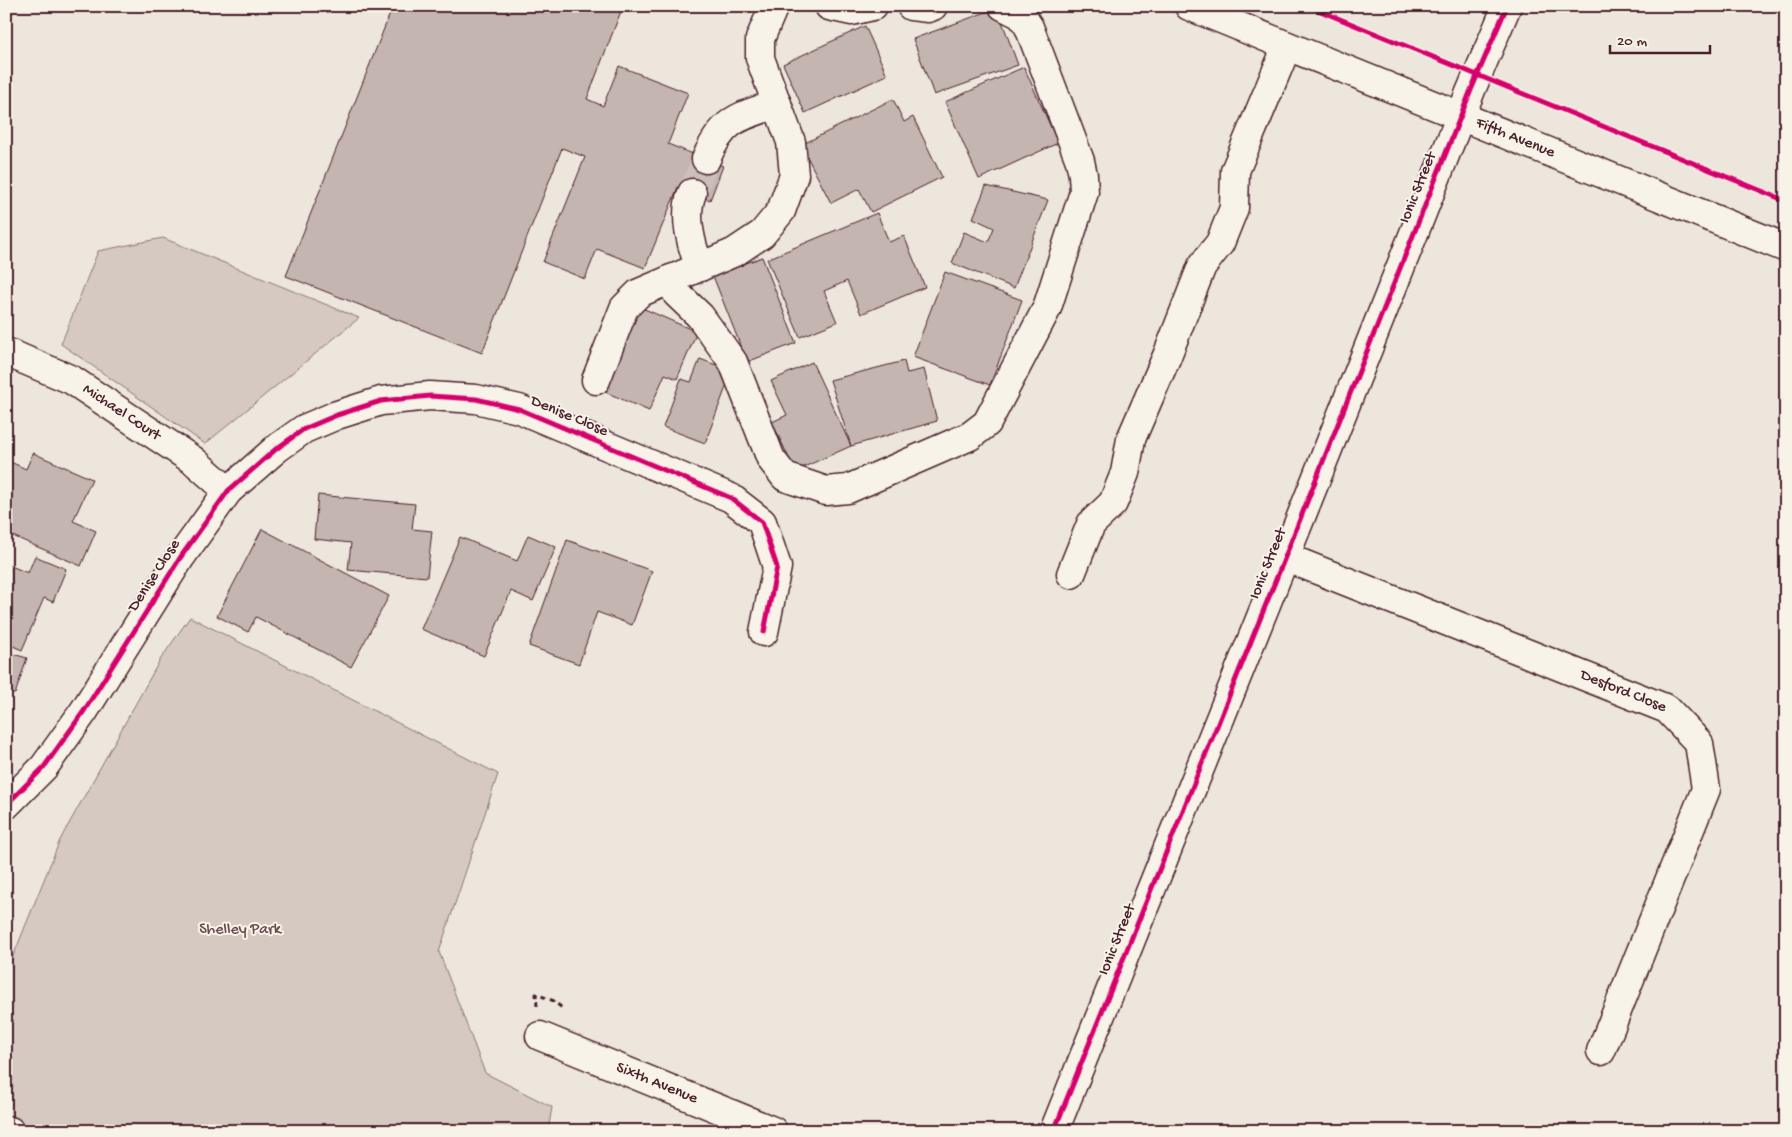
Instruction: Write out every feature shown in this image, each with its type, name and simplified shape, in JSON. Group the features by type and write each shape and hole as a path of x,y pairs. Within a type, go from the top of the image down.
{"street":[{"path":"596,380 624,308 639,293 735,252 762,234 781,211 794,175 791,142 760,58 760,39 774,6"},
{"path":"829,6 852,11 872,6"},
{"path":"911,6 928,8 933,6"},
{"path":"671,280 678,294 700,316 733,362 771,459 785,477 826,491 848,489 970,436 987,423 1047,308 1084,192 1084,175 1080,161 1029,27 1021,16 1003,6"},
{"name":"Fifth Avenue","path":"1189,6 1786,248"},
{"name":"Ionic Street","path":"1054,1131 1506,6"},
{"path":"1071,574 1091,524 1112,502 1124,473 1132,439 1202,266 1220,243 1234,208 1235,171 1288,46"},
{"path":"706,159 714,140 726,126 742,116 777,104"},
{"path":"692,193 689,201 690,231 693,251 700,267"},
{"name":"Michael Court","path":"6,352 72,380 194,461 228,491"},
{"name":"Denise Close","path":"6,804 44,766 84,711 180,558 228,491 276,449 304,429 337,415 381,401 439,396 476,399 519,409 731,498 762,522 777,567 764,632"},
{"name":"Desford Close","path":"1285,558 1667,709 1700,743 1706,789 1601,1051"},
{"name":"Sixth Avenue","path":"540,1036 773,1131"},
{"path":"6,1130 10,1131"}],"green space":[{"path":"163,238 359,318 205,444 61,344 98,251"},
{"name":"Shelley Park","path":"190,617 498,774 439,952 485,1073 552,1107 548,1131 6,1131 6,974 60,840 160,660"}],"building":[{"path":"393,6 623,6 587,99 603,106 619,66 688,93 668,144 723,166 710,200 678,187 645,268 597,249 585,279 543,262 585,157 562,148 482,353 286,276"},
{"path":"997,8 1018,65 934,95 913,39"},
{"path":"865,26 887,75 805,113 783,64"},
{"path":"1024,67 1058,143 979,179 945,102"},
{"path":"893,99 904,122 913,117 942,177 871,212 859,189 831,203 801,145"},
{"path":"986,186 1048,200 1014,288 952,263 964,232 988,242 994,228 973,218"},
{"path":"877,213 889,242 904,236 925,287 861,314 847,281 824,291 837,322 800,337 767,259"},
{"path":"762,257 796,343 747,362 713,276"},
{"path":"945,272 1022,300 990,385 913,357"},
{"path":"640,307 697,332 677,379 665,374 649,411 603,391"},
{"path":"700,359 732,371 705,443 663,427 681,379 691,382"},
{"path":"904,361 907,373 924,369 937,421 851,446 830,380"},
{"path":"812,362 851,446 795,471 772,422 787,415 771,381"},
{"path":"33,453 92,479 73,521 96,531 81,566 6,533 6,460 26,469"},
{"path":"318,495 415,504 412,529 432,531 427,577 348,570 351,543 314,539"},
{"path":"262,529 389,596 351,667 256,617 248,632 217,616"},
{"path":"528,535 556,547 533,601 511,591 484,656 421,629 460,537 517,561"},
{"path":"567,540 652,571 632,625 597,612 579,664 529,646"},
{"path":"35,556 66,569 53,602 44,598 22,650 6,643 6,564 28,573"},
{"path":"6,652 27,658 15,694 6,692"}],"tunnel":[{"path":"692,193 706,159"}],"cycle path":[{"path":"1308,6 1786,201"},
{"path":"1054,1131 1471,90 1507,6"},
{"path":"6,805 44,767 84,711 180,558 228,491 276,449 304,429 337,415 381,401 430,396 476,399 519,409 731,498 762,522 777,567 764,632"}]}
